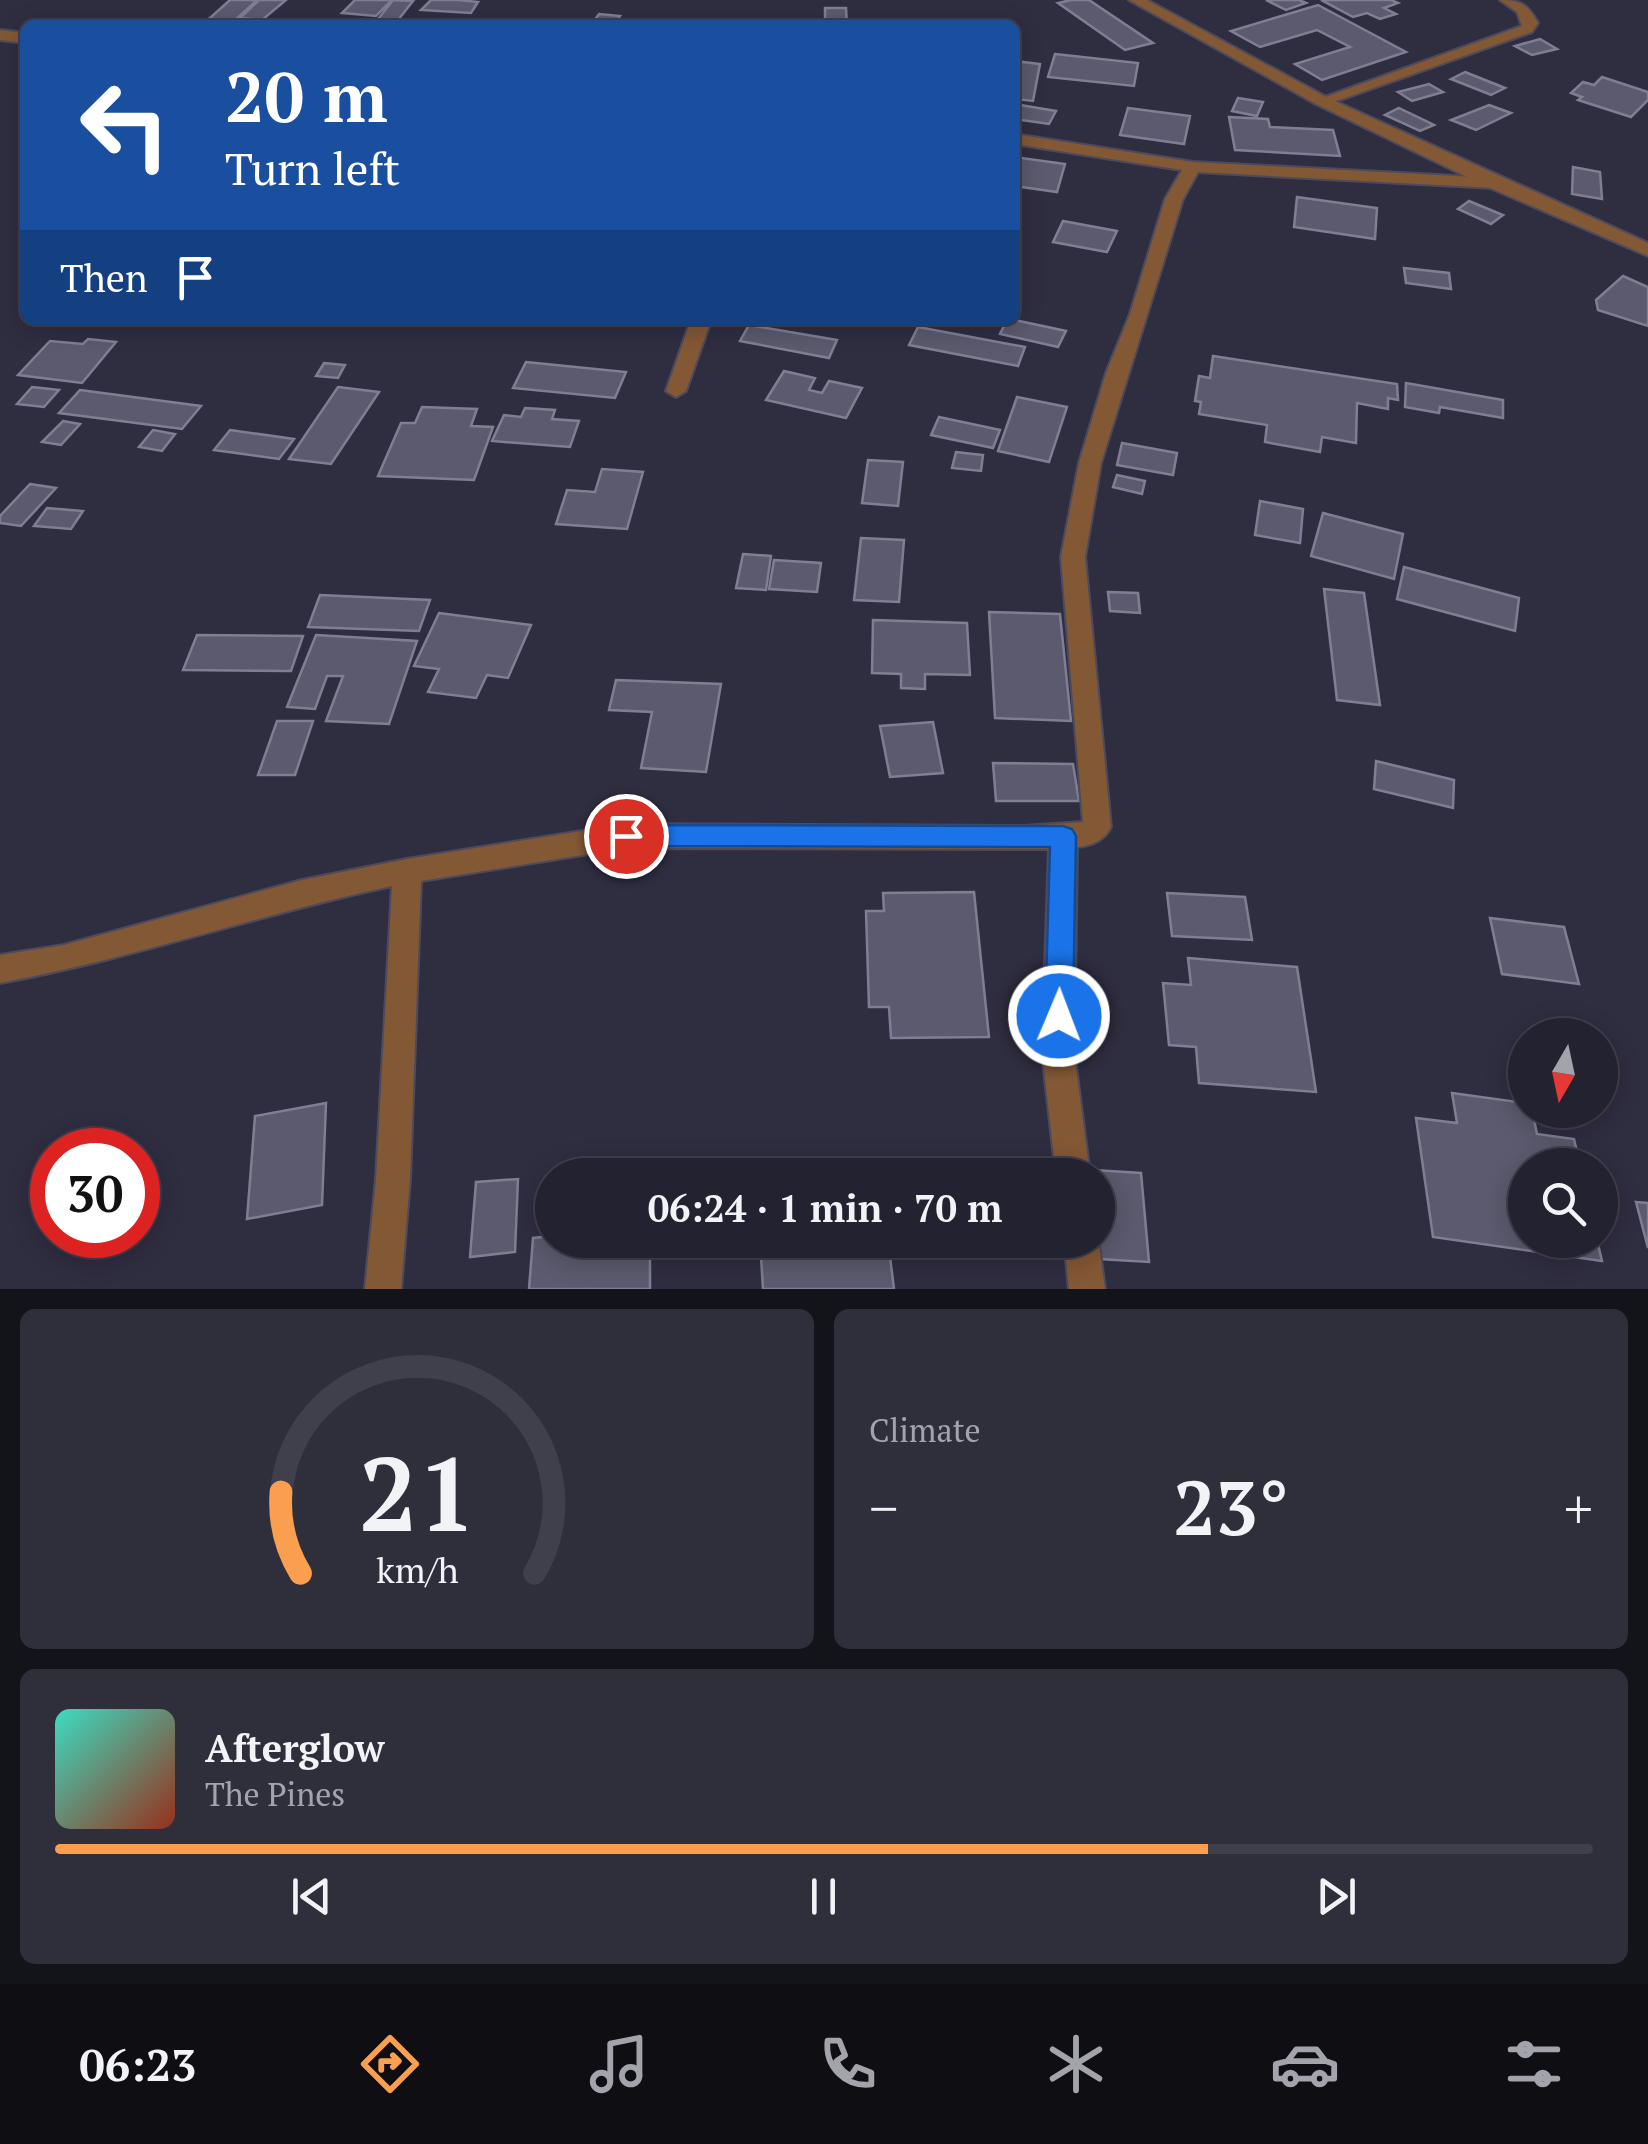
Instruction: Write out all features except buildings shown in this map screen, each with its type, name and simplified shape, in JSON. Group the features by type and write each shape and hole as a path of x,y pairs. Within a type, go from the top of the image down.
{"street":[{"path":"1136,0 1322,101 1494,183 1648,250"},
{"path":"1322,101 1527,29 1531,23 1528,14 1507,0"},
{"path":"1020,140 1193,167 1494,183"},
{"path":"0,969 64,958 407,870 626,836 1063,836 1084,835 1097,827 1073,557 1090,464 1158,245 1174,199 1193,167"},
{"path":"676,391 699,325"},
{"path":"1063,836 1058,1052 1071,1158"},
{"path":"383,1289 393,1179 407,870"},
{"path":"1083,1258 1087,1289"}],"route":[{"path":"626,836 1063,836 1059,1016"}]}
